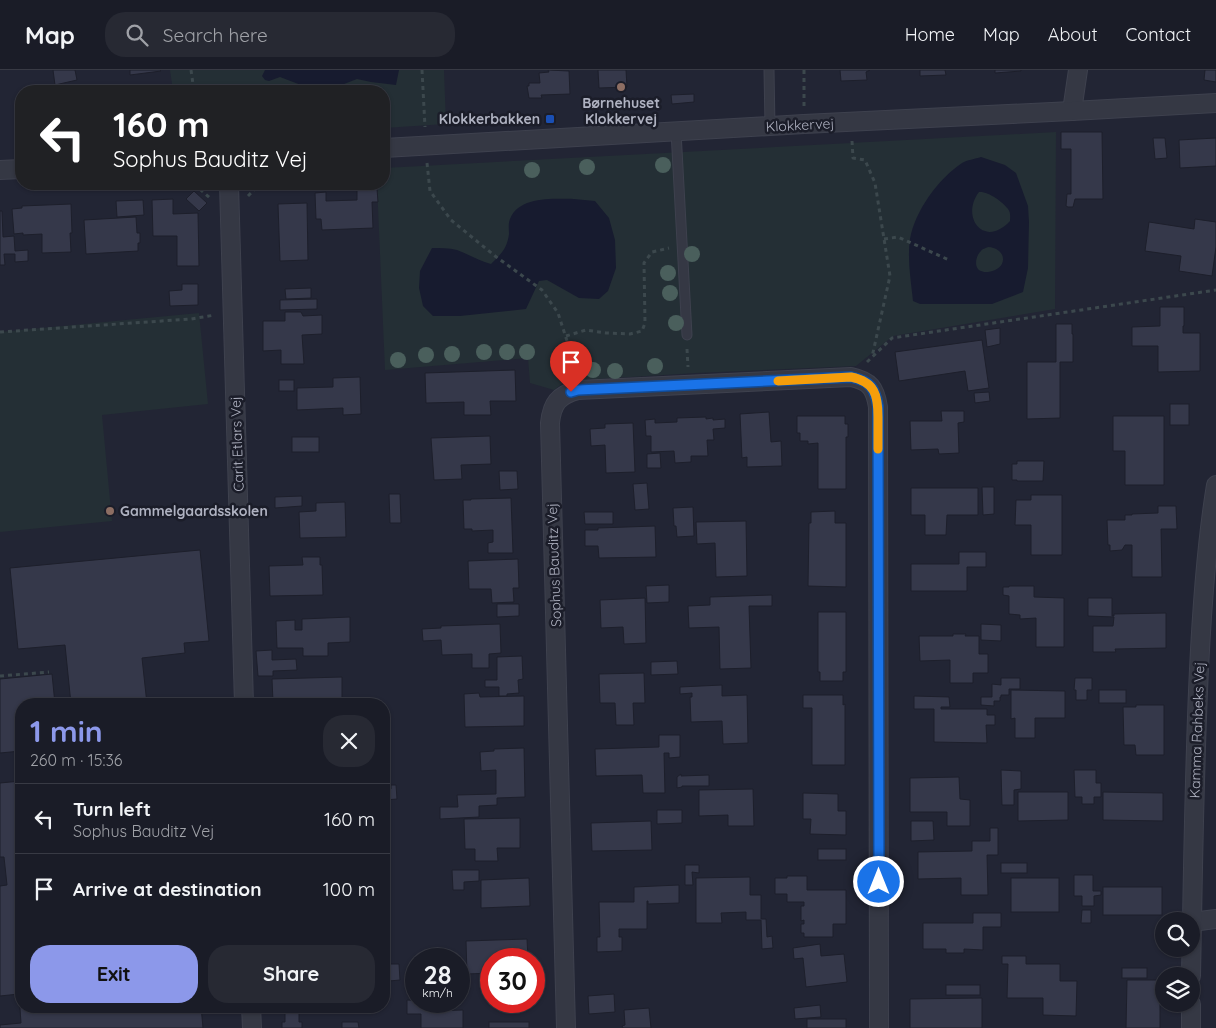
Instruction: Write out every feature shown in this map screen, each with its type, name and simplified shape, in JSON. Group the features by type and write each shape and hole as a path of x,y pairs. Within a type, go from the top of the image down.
{"street":[{"path":"1072,111 1078,70"},
{"name":"Klokkervej","path":"390,148 1216,103"},
{"path":"0,170 15,169"},
{"name":"Carit Etlars Vej","path":"229,190 244,698"},
{"path":"571,392 578,390 851,377 862,379 870,385 876,395 878,406 879,1028"},
{"name":"Sophus Bauditz Vej","path":"566,1028 550,423 555,403 571,392"},
{"name":"Kamma Rahbeks Vej","path":"1192,912 1196,736 1203,587 1216,485"},
{"path":"1200,921 1216,919"},
{"path":"1190,1028 1191,1012"},
{"path":"251,1013 252,1028"}],"lane":[{"path":"769,70 770,126"},
{"path":"676,132 687,335"}],"path":[{"path":"191,70 193,85"},
{"path":"422,70 430,191 451,220 495,256 542,290 558,313 566,336 569,347 571,392"},
{"path":"804,70 804,124"},
{"path":"853,158 865,160 875,183 890,276 872,357"},
{"path":"884,239 898,238 949,260"},
{"path":"566,336 586,330 625,334 642,331 645,323 644,263 652,252 682,245"},
{"path":"851,377 892,338 1216,290"},
{"path":"0,332 191,319 218,314 233,315"},
{"path":"687,335 689,385"},
{"path":"0,676 49,672"}],"shaded area":[{"path":"170,70 444,70 446,124 390,128 390,85 172,85"},
{"path":"1056,132 1055,309 893,336 856,366 566,381 554,390 530,383 528,358 385,370 377,190 390,190 390,168"},
{"path":"199,313 208,404 102,415 112,521 0,532 0,332"}],"water":[{"path":"265,70 399,70 396,85 357,79 342,85 301,85 280,77 269,81 265,80 262,76"},
{"path":"981,157 1005,165 1016,173 1028,206 1028,268 1023,292 992,304 920,304 913,301 909,247 913,228 922,207 936,187 953,170 962,163","holes":["979,192 987,193 1003,203 1009,210 1010,221 1000,229 992,232 984,231 974,220 972,211","988,247 999,251 1003,259 1000,267 983,272 977,267 977,258 979,253"]},
{"path":"574,199 595,201 609,218 615,240 616,268 608,291 599,299 579,298 547,280 539,281 526,309 460,316 433,316 423,306 419,288 420,271 432,248 457,250 491,264 505,247 509,234 510,219 521,206 538,200"}],"building":[{"path":"53,70 75,70 77,80 55,85"},
{"path":"130,70 160,70 161,71 130,75"},
{"path":"548,70 569,71 570,94 541,95 542,98 529,98 527,86 529,86 529,83 540,83 539,73 549,72"},
{"path":"598,70 626,70 627,87 599,88"},
{"path":"840,70 870,70 866,72 867,80 841,81"},
{"path":"920,70 945,70 946,75 920,76"},
{"path":"995,70 1021,70 1021,71 995,73"},
{"path":"1205,70 1216,70 1216,82 1204,80"},
{"path":"694,94 694,102 672,104 671,95"},
{"path":"1061,132 1102,132 1103,199 1075,199 1073,207 1066,206 1067,194 1071,194 1071,149 1061,149"},
{"path":"1153,138 1165,138 1167,158 1155,159"},
{"path":"1216,138 1216,166 1180,168 1179,140"},
{"path":"357,190 377,190 378,202 372,202 373,228 322,230 321,219 316,219 315,193 326,192 326,201 357,200"},
{"path":"194,191 207,203 199,211 186,199"},
{"path":"173,199 173,214 198,213 199,266 177,266 177,236 153,236 152,200"},
{"path":"143,200 144,215 117,217 116,201"},
{"path":"307,203 308,260 280,261 278,204"},
{"path":"71,204 71,252 42,253 42,234 14,234 12,209 22,208 22,206"},
{"path":"0,211 2,211 3,237 14,236 15,251 28,250 28,261 15,262 15,254 4,254 5,265 0,265"},
{"path":"136,217 137,233 140,233 138,251 86,254 84,220"},
{"path":"1195,219 1216,222 1216,247 1212,276 1179,271 1181,256 1145,251 1149,222 1194,229"},
{"path":"182,284 198,284 198,305 170,306 169,291 182,290"},
{"path":"311,288 311,298 286,299 285,289"},
{"path":"317,299 317,309 280,310 280,300"},
{"path":"1160,307 1184,307 1183,333 1200,333 1200,371 1158,372 1158,346 1132,346 1132,327 1160,326"},
{"path":"285,312 301,312 303,316 322,315 322,334 302,335 304,364 281,364 281,350 263,351 263,321 285,321"},
{"path":"1056,324 1072,324 1073,334 1073,362 1060,362 1060,418 1027,419 1027,362 1056,362"},
{"path":"1000,328 1000,344 987,347 985,330"},
{"path":"982,340 989,388 968,391 965,371 899,381 895,352"},
{"path":"515,370 516,401 490,401 491,415 464,415 464,402 426,403 425,373"},
{"path":"360,377 361,414 343,415 343,408 297,410 297,388 333,387 333,378"},
{"path":"279,380 294,380 294,391 279,391"},
{"path":"989,392 990,401 975,403 974,393"},
{"path":"1170,404 1189,404 1189,425 1170,425"},
{"path":"941,411 964,411 964,422 958,423 959,453 939,454 938,449 911,450 910,421 942,421"},
{"path":"769,412 771,442 781,441 782,466 747,467 747,457 742,458 740,414"},
{"path":"797,416 845,416 845,424 848,424 848,437 846,437 846,489 818,489 818,443 808,444 808,441 800,441 800,433 797,433"},
{"path":"1113,416 1164,416 1164,485 1125,485 1125,451 1113,451"},
{"path":"706,417 706,419 713,418 713,420 725,419 725,428 713,429 714,440 707,440 708,456 691,456 691,462 675,463 674,451 651,452 651,436 646,436 645,420 655,419 655,423 677,422 677,418"},
{"path":"633,423 635,472 606,473 605,445 591,446 590,429 605,428 605,424"},
{"path":"490,436 491,464 461,465 462,479 434,480 431,438"},
{"path":"292,437 319,437 319,452 292,452"},
{"path":"660,453 661,468 647,468 647,454"},
{"path":"1017,461 1044,461 1043,481 1012,480 1012,464 1017,464"},
{"path":"499,471 517,471 518,489 500,490"},
{"path":"647,483 649,509 635,510 633,484"},
{"path":"982,487 994,487 994,514 983,515"},
{"path":"911,488 978,488 978,515 947,515 946,535 925,535 925,515 911,515"},
{"path":"389,494 400,494 401,523 390,523"},
{"path":"1031,495 1062,495 1062,555 1031,555 1031,525 1015,525 1016,500 1031,500"},
{"path":"302,496 302,506 275,508 275,497"},
{"path":"511,498 513,553 488,553 488,543 493,542 493,530 472,531 472,529 464,529 463,500"},
{"path":"345,502 346,537 300,538 299,512 316,511 316,503"},
{"path":"1158,506 1176,506 1177,529 1161,529 1162,577 1132,577 1132,545 1125,545 1122,550 1110,551 1107,520 1125,520 1125,515 1132,514 1158,513"},
{"path":"693,507 694,536 677,537 673,508"},
{"path":"835,511 835,523 846,523 846,587 808,586 809,523 811,523 811,512"},
{"path":"584,512 613,512 613,524 585,524"},
{"path":"746,521 747,576 716,577 715,543 697,544 696,522"},
{"path":"655,526 656,557 599,558 598,546 585,546 585,530"},
{"path":"200,550 209,641 184,643 185,653 142,658 146,698 70,698 65,645 18,649 10,568"},
{"path":"959,552 986,552 986,567 967,567 967,591 911,591 911,564 959,564"},
{"path":"302,557 320,557 323,595 270,596 269,566 303,565"},
{"path":"518,559 519,588 513,588 514,602 492,603 491,589 469,589 468,561"},
{"path":"669,585 669,602 647,603 646,586"},
{"path":"1034,586 1034,597 1064,598 1064,647 1036,647 1036,618 1020,619 1020,615 1009,614 1009,596 1003,595 1003,587"},
{"path":"772,595 772,606 749,606 751,668 720,669 719,627 689,628 688,606 710,605 710,597"},
{"path":"645,598 646,643 624,644 623,627 601,628 600,600"},
{"path":"1088,598 1112,598 1112,616 1114,614 1166,613 1166,648 1115,649 1116,652 1093,652 1093,626 1113,626 1114,617 1088,616"},
{"path":"497,604 519,604 519,616 497,617"},
{"path":"818,612 846,612 846,672 843,672 843,681 820,681 820,672 818,672"},
{"path":"350,617 350,642 328,643 328,656 303,656 303,648 277,648 276,621 295,620 295,630 302,630 302,619"},
{"path":"500,624 501,653 489,654 489,668 472,668 472,654 442,655 441,640 423,641 422,629 441,628 441,626"},
{"path":"981,624 1001,625 1001,641 981,640"},
{"path":"953,634 979,636 979,654 988,654 988,673 973,673 973,683 950,683 950,660 920,661 919,636 953,636"},
{"path":"272,650 272,660 296,659 297,670 273,671 273,676 258,676 256,651"},
{"path":"522,656 523,679 518,680 519,693 499,696 499,687 485,687 485,680 497,680 497,657"},
{"path":"677,661 678,674 651,675 651,662"},
{"path":"644,673 645,703 633,703 634,725 616,725 615,703 600,703 599,674"},
{"path":"52,674 54,698 15,698 15,752 0,753 0,679"},
{"path":"342,677 342,698 273,698 272,679"},
{"path":"1001,678 1020,678 1020,689 1009,689 1009,695 1001,695 1000,701 994,701 994,706 981,705 981,697 992,697 992,684 1001,685"},
{"path":"1075,678 1092,678 1092,690 1087,690 1087,700 1076,700 1076,690 1074,690"},
{"path":"722,685 722,696 747,695 748,743 723,744 722,721 691,722 690,697 692,697 692,693 680,694 680,687"},
{"path":"1011,690 1065,691 1065,718 1035,718 1035,738 1015,738 1015,718 1011,719"},
{"path":"1099,690 1126,690 1126,703 1099,703"},
{"path":"479,693 480,697 524,696 524,726 465,727 464,694"},
{"path":"803,695 843,695 843,705 845,704 845,765 812,765 812,708 803,708"},
{"path":"914,696 949,697 950,707 941,707 941,709 987,709 987,715 995,715 995,725 986,725 987,743 934,742 934,709 914,709"},
{"path":"1136,705 1164,705 1164,755 1136,755 1135,745 1124,745 1123,707 1136,707"},
{"path":"659,735 680,735 680,757 669,758 669,753 664,753 665,793 643,793 642,775 596,776 595,749 659,747"},
{"path":"524,748 525,797 497,798 497,805 479,806 479,817 440,819 440,807 458,807 457,795 496,794 496,770 481,771 480,752 494,751 494,749"},
{"path":"1001,770 1021,771 1021,789 1014,790 1014,805 1002,805"},
{"path":"1074,770 1096,770 1096,783 1101,783 1101,797 1094,797 1094,804 1082,804 1082,797 1075,797"},
{"path":"681,774 681,776 709,775 709,786 682,786 677,788 677,777"},
{"path":"959,777 960,799 970,800 970,826 947,826 947,812 910,812 910,778"},
{"path":"15,782 15,994 0,996 0,886 7,885 4,857 0,857 0,783"},
{"path":"391,785 396,785 397,799 390,800"},
{"path":"753,789 754,826 728,826 728,815 699,816 699,790"},
{"path":"1018,792 1068,792 1068,820 1018,821"},
{"path":"1103,792 1163,793 1163,821 1103,820"},
{"path":"803,793 838,794 838,811 846,811 846,835 810,834 811,819 803,819"},
{"path":"657,810 682,810 682,823 657,824"},
{"path":"520,818 520,848 497,848 498,861 475,861 475,849 465,849 464,819"},
{"path":"651,821 652,850 592,851 591,823"},
{"path":"911,821 933,821 934,840 911,841"},
{"path":"990,828 998,828 998,855 987,855 988,895 961,895 961,878 918,879 918,852 972,851 972,841 990,841"},
{"path":"818,849 846,849 846,860 818,860"},
{"path":"1001,863 1027,863 1027,873 1001,873"},
{"path":"685,865 699,865 699,873 692,872 693,885 685,885"},
{"path":"452,870 479,870 479,881 464,882 464,890 453,890"},
{"path":"1074,875 1093,875 1093,891 1101,891 1101,895 1094,896 1094,906 1082,906 1082,896 1074,896"},
{"path":"787,876 807,876 807,890 846,890 846,924 833,924 833,937 804,937 804,933 801,933 801,924 804,924 804,920 801,921 801,906 804,906 804,902 787,902 787,894 775,894 775,878 787,878"},
{"path":"750,877 750,895 761,895 761,919 766,919 767,937 772,936 773,948 762,949 761,920 746,920 746,912 721,913 722,923 696,923 696,878"},
{"path":"529,878 530,906 481,908 481,880"},
{"path":"1011,878 1059,878 1059,912 1011,912"},
{"path":"679,885 679,903 648,904 647,901 647,929 619,929 619,937 622,937 622,951 597,952 597,937 600,937 599,902 634,902 634,887"},
{"path":"1103,887 1162,887 1162,912 1155,912 1155,915 1103,915"},
{"path":"1082,910 1091,910 1091,923 1081,923"},
{"path":"973,913 1001,913 1001,927 983,927 983,950 964,949 964,953 946,953 946,949 923,949 923,923 973,923"},
{"path":"527,939 527,948 480,948 480,973 470,974 470,948 466,948 466,941"},
{"path":"820,944 821,956 844,954 847,982 806,987 803,958 794,959 793,948"},
{"path":"1002,956 1026,956 1026,964 1060,964 1060,981 1077,981 1076,1016 1043,1015 1043,998 1007,998 1008,964 1002,964"},
{"path":"390,964 399,964 400,980 390,981"},
{"path":"1122,968 1147,968 1147,978 1122,978"},
{"path":"1127,980 1155,980 1155,1012 1160,1012 1160,1028 1126,1028"},
{"path":"946,985 980,985 980,995 946,995"},
{"path":"614,994 615,1012 589,1014 588,996"},
{"path":"982,998 982,1028 910,1028 910,999"},
{"path":"820,1005 821,1017 795,1019 794,1008"},
{"path":"649,1008 651,1028 623,1028 622,1026 625,1025 624,1010"},
{"path":"20,1013 202,1013 203,1028 0,1028 0,1025 21,1023"},
{"path":"285,1013 299,1013 299,1022 302,1022 302,1028 282,1028 282,1022 285,1022"},
{"path":"463,1013 463,1028 421,1028 421,1014 407,1014"},
{"path":"807,1019 846,1019 846,1028 807,1028"},
{"path":"342,1022 358,1022 359,1028 342,1028"},
{"path":"489,1022 529,1022 529,1028 489,1028"}],"slow traffic":[{"path":"778,381 851,377 862,379 870,385 876,395 878,406 878,449"}],"place":[{"name":"Børnehuset Klokkervej","path":"621,87"},
{"name":"Klokkerbakken","path":"550,119"},
{"name":"Gammelgaardsskolen","path":"110,511"}],"route":[{"path":"571,392 578,390 851,377 862,379 870,385 876,395 878,406 879,882"}]}
